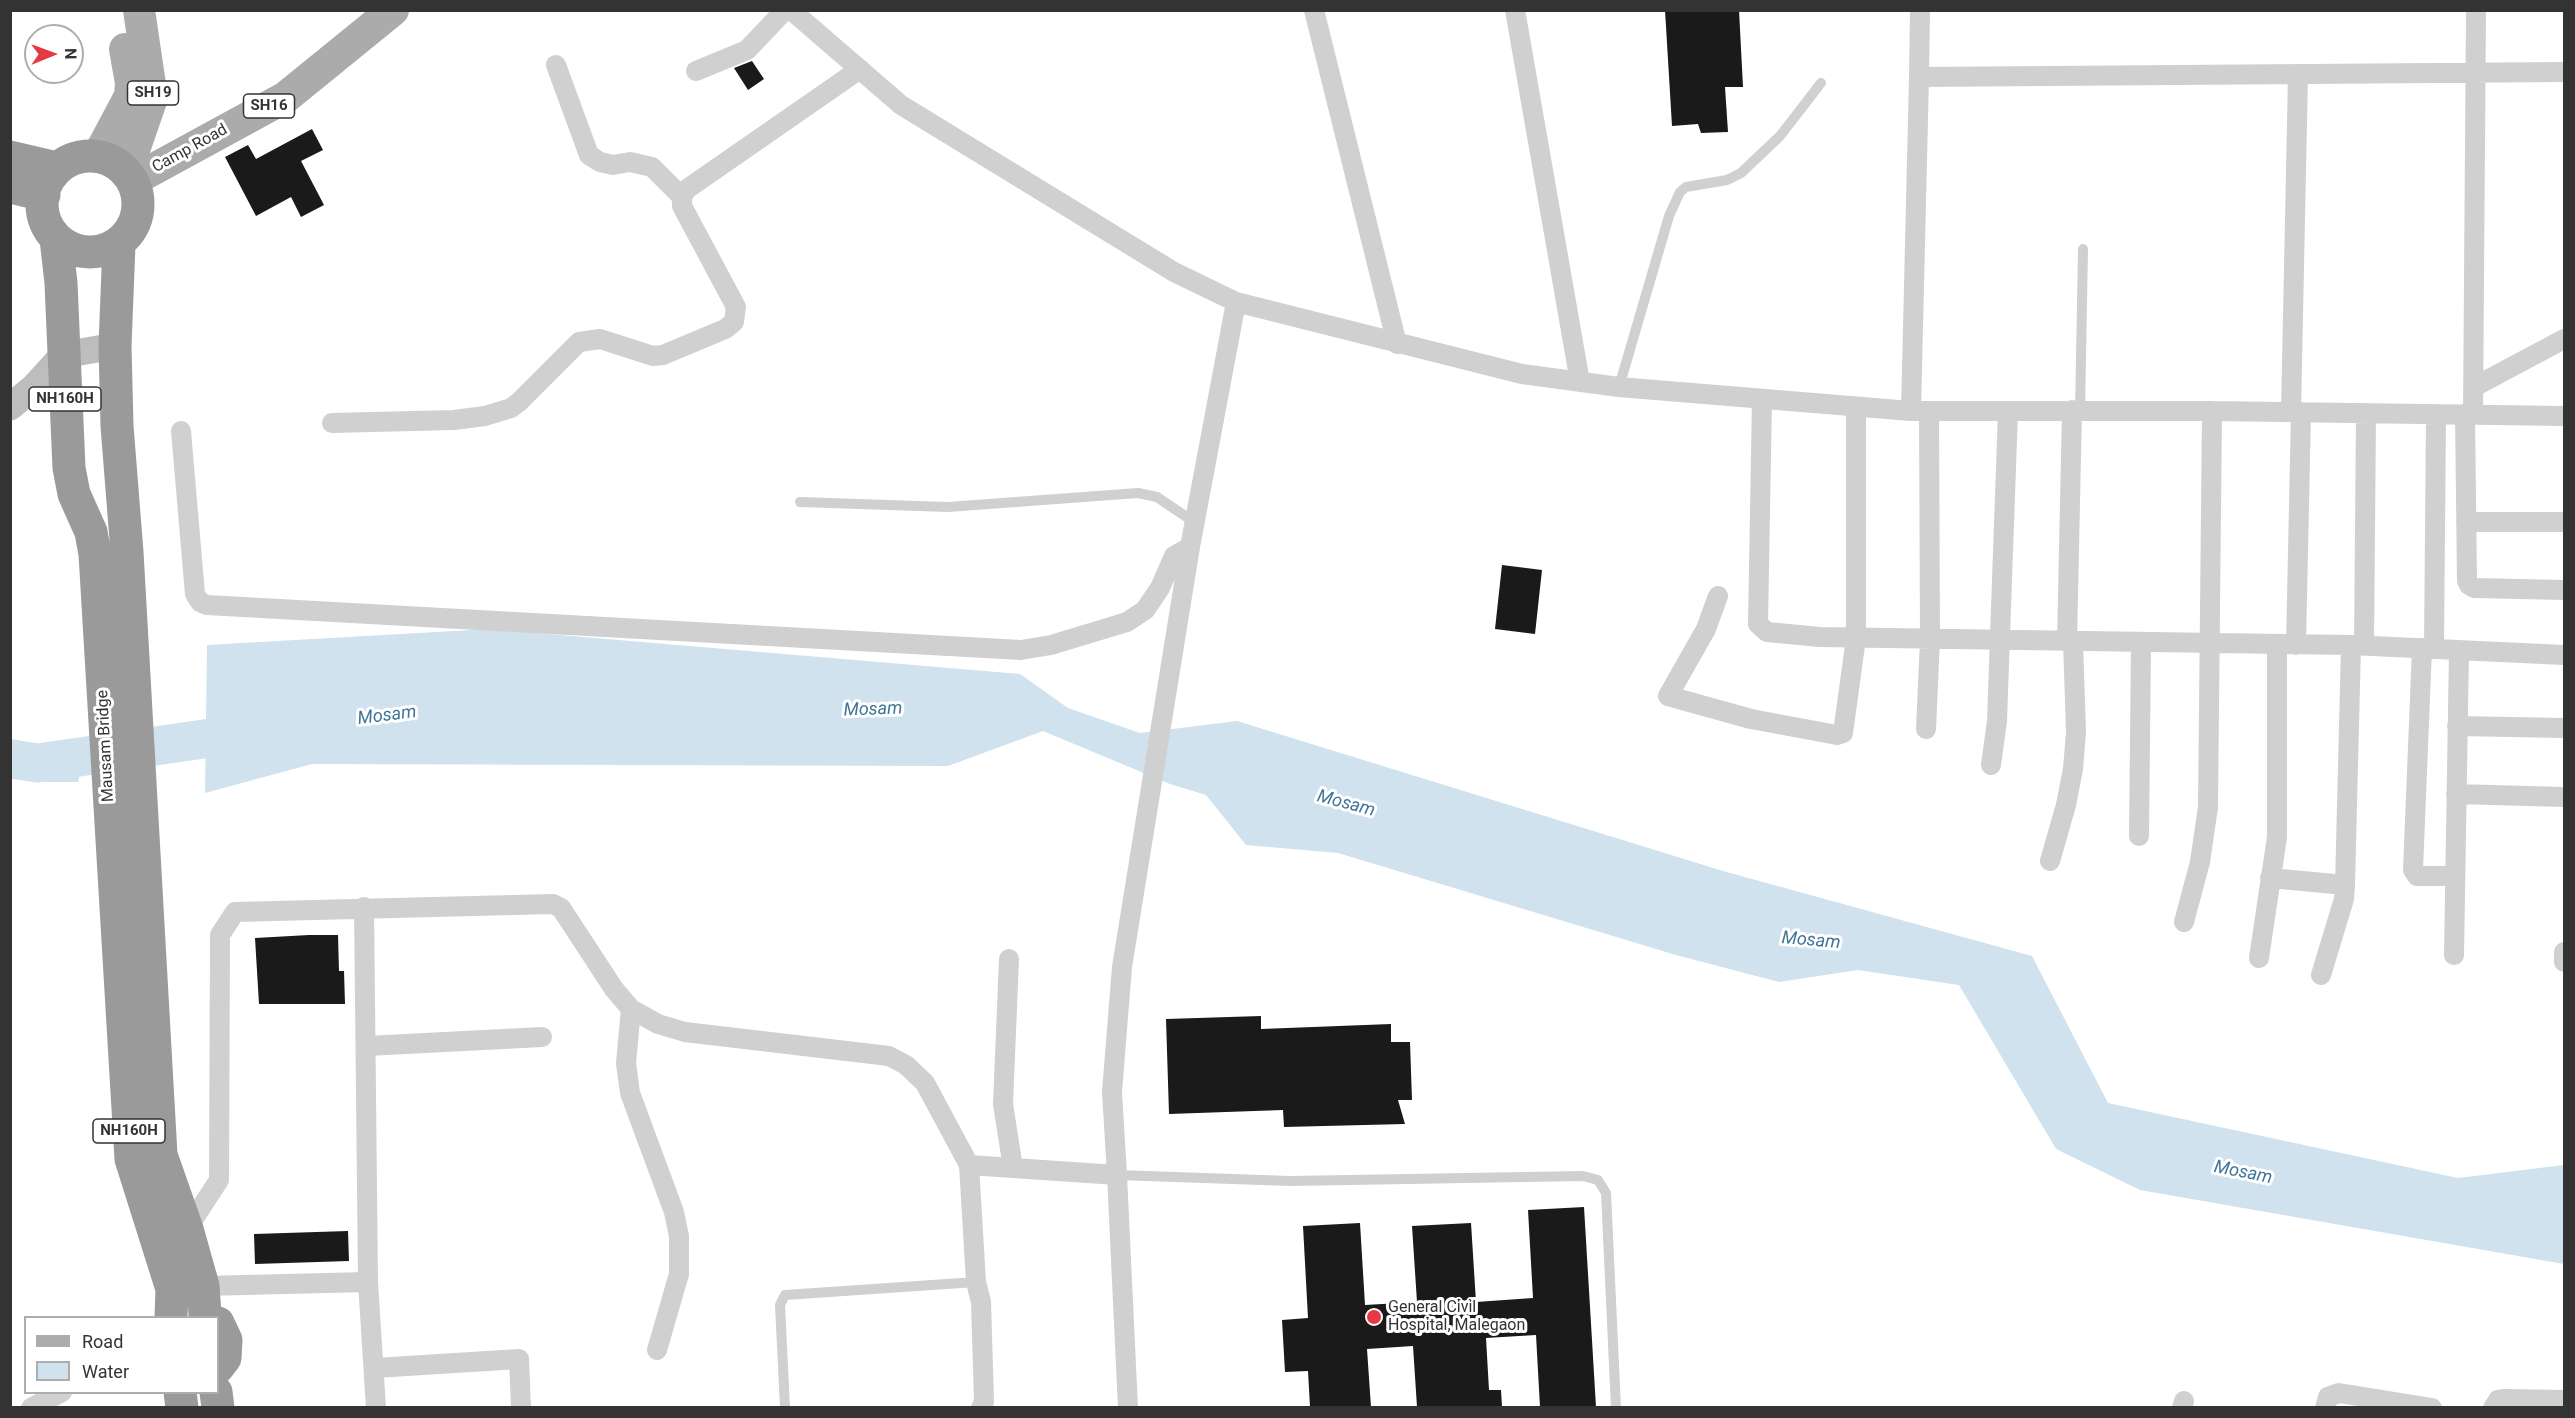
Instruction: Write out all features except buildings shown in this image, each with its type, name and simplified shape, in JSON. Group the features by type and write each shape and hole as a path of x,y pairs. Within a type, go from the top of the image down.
{"highway":[{"path":"10,187 50,181 70,160 98,156 111,161 129,177 137,194 135,221 119,244 93,253 79,252 56,239"},
{"path":"10,157 50,181"},
{"name":"NH160H","path":"50,181 43,217 56,239 61,283 63,356"},
{"name":"NH160H","path":"119,244 115,346 117,426 127,552 161,1155 187,1229 203,1312"},
{"name":"Mausam Bridge","path":"63,356 69,468 74,494 91,532 95,554 130,1159 172,1289 171,1316"},
{"name":"NH160H","path":"219,1331 226,1340 225,1358 219,1366"}],"main road":[{"name":"Camp Road","path":"129,177 286,97 393,10"},
{"name":"SH19","path":"129,177 152,98 130,19"},
{"name":"SH19","path":"98,156 130,96 130,19"}],"street":[{"path":"696,71 747,50 785,10"},
{"path":"1314,10 1397,344"},
{"path":"1515,10 1580,381"},
{"path":"1920,10 1920,411 1930,639 1926,729"},
{"path":"2476,10 2474,387 2469,414 2466,522 2469,585 2474,588 2565,590"},
{"path":"805,14 860,69 901,105 1174,272 1236,302 1522,374 1619,387 1920,411 2212,411 2565,416"},
{"path":"556,65 588,154 600,162 613,165 630,162 652,166 682,197"},
{"path":"332,423 454,420 485,416 511,408 519,402 579,342 600,339 653,356 663,355 725,329 734,322 736,307 682,206 682,197 687,189 860,69"},
{"path":"1919,77 2565,72"},
{"path":"2259,958 2277,837 2287,645 2296,412 2298,74"},
{"path":"1128,1407 1112,1092 1122,968 1185,572 1236,302"},
{"path":"2474,387 2565,339"},
{"path":"10,407 33,388 63,356 115,346"},
{"path":"1762,399 1758,624 1767,632 1856,638 2357,646 2565,655"},
{"path":"1718,596 1706,629 1668,693 1671,699 1751,719 1840,735 1843,733 1856,638 1856,407"},
{"path":"2050,861 2067,805 2076,732 2070,642 2076,410"},
{"path":"1991,765 1997,721 2008,411"},
{"path":"2184,922 2200,862 2208,807 2212,411"},
{"path":"2321,975 2344,899 2366,413"},
{"path":"2436,414 2428,648 2413,870 2417,876 2455,876"},
{"path":"181,431 195,594 200,602 207,605 1021,650 1051,645 1127,622 1150,602 1160,588 1174,556 1190,547"},
{"path":"2466,522 2565,522"},
{"path":"2139,836 2141,643"},
{"path":"2454,955 2459,651"},
{"path":"2457,726 2565,728"},
{"path":"2456,794 2565,796"},
{"path":"2270,878 2345,885"},
{"path":"187,1229 219,1180 220,935 235,912 553,904 561,908 614,989 631,1009 658,1024 685,1032 889,1056 906,1065 925,1083 969,1165 976,1282 981,1302 984,1402 981,1407"},
{"path":"364,907 368,1282 376,1407"},
{"path":"1009,959 1003,1104 1013,1168"},
{"path":"631,1009 626,1063 630,1093 674,1212 679,1236 679,1274 657,1350"},
{"path":"367,1046 542,1036"},
{"path":"969,1165 1117,1175"},
{"path":"203,1312 368,1282"},
{"path":"375,1368 519,1359 521,1407"},
{"path":"2325,1407 2328,1397 2339,1393 2432,1407"},
{"path":"31,1407 58,1394"},
{"path":"2493,1407 2498,1400 2505,1399 2565,1400"}],"lane":[{"path":"1619,387 1669,216 1680,192 1686,187 1727,180 1741,173 1780,136 1821,83"},
{"path":"2076,410 2083,249"},
{"path":"800,502 948,507 1138,493 1157,497 1194,522"},
{"path":"1117,1175 1290,1181 1583,1176 1598,1180 1606,1193 1616,1407"},
{"path":"785,1407 780,1305 785,1294 976,1282"}],"water":[{"path":"489,629 1020,674 1068,708 1140,733 1237,721 1723,871 2032,956 2108,1103 2458,1178 2564,1165 2564,1264 2140,1190 2056,1149 1959,985 1858,970 1779,982 1676,955 1338,853 1246,845 1206,795 1170,784 1043,731 948,766 312,764 205,793 207,645"},
{"path":"11,739 85,753 78,782 47,782 11,772"}],"waterway":[{"name":"Mosam","path":"10,759 38,763 259,731"}],"place":[{"name":"General Civil Hospital, Malegaon","path":"1374,1317"}]}
